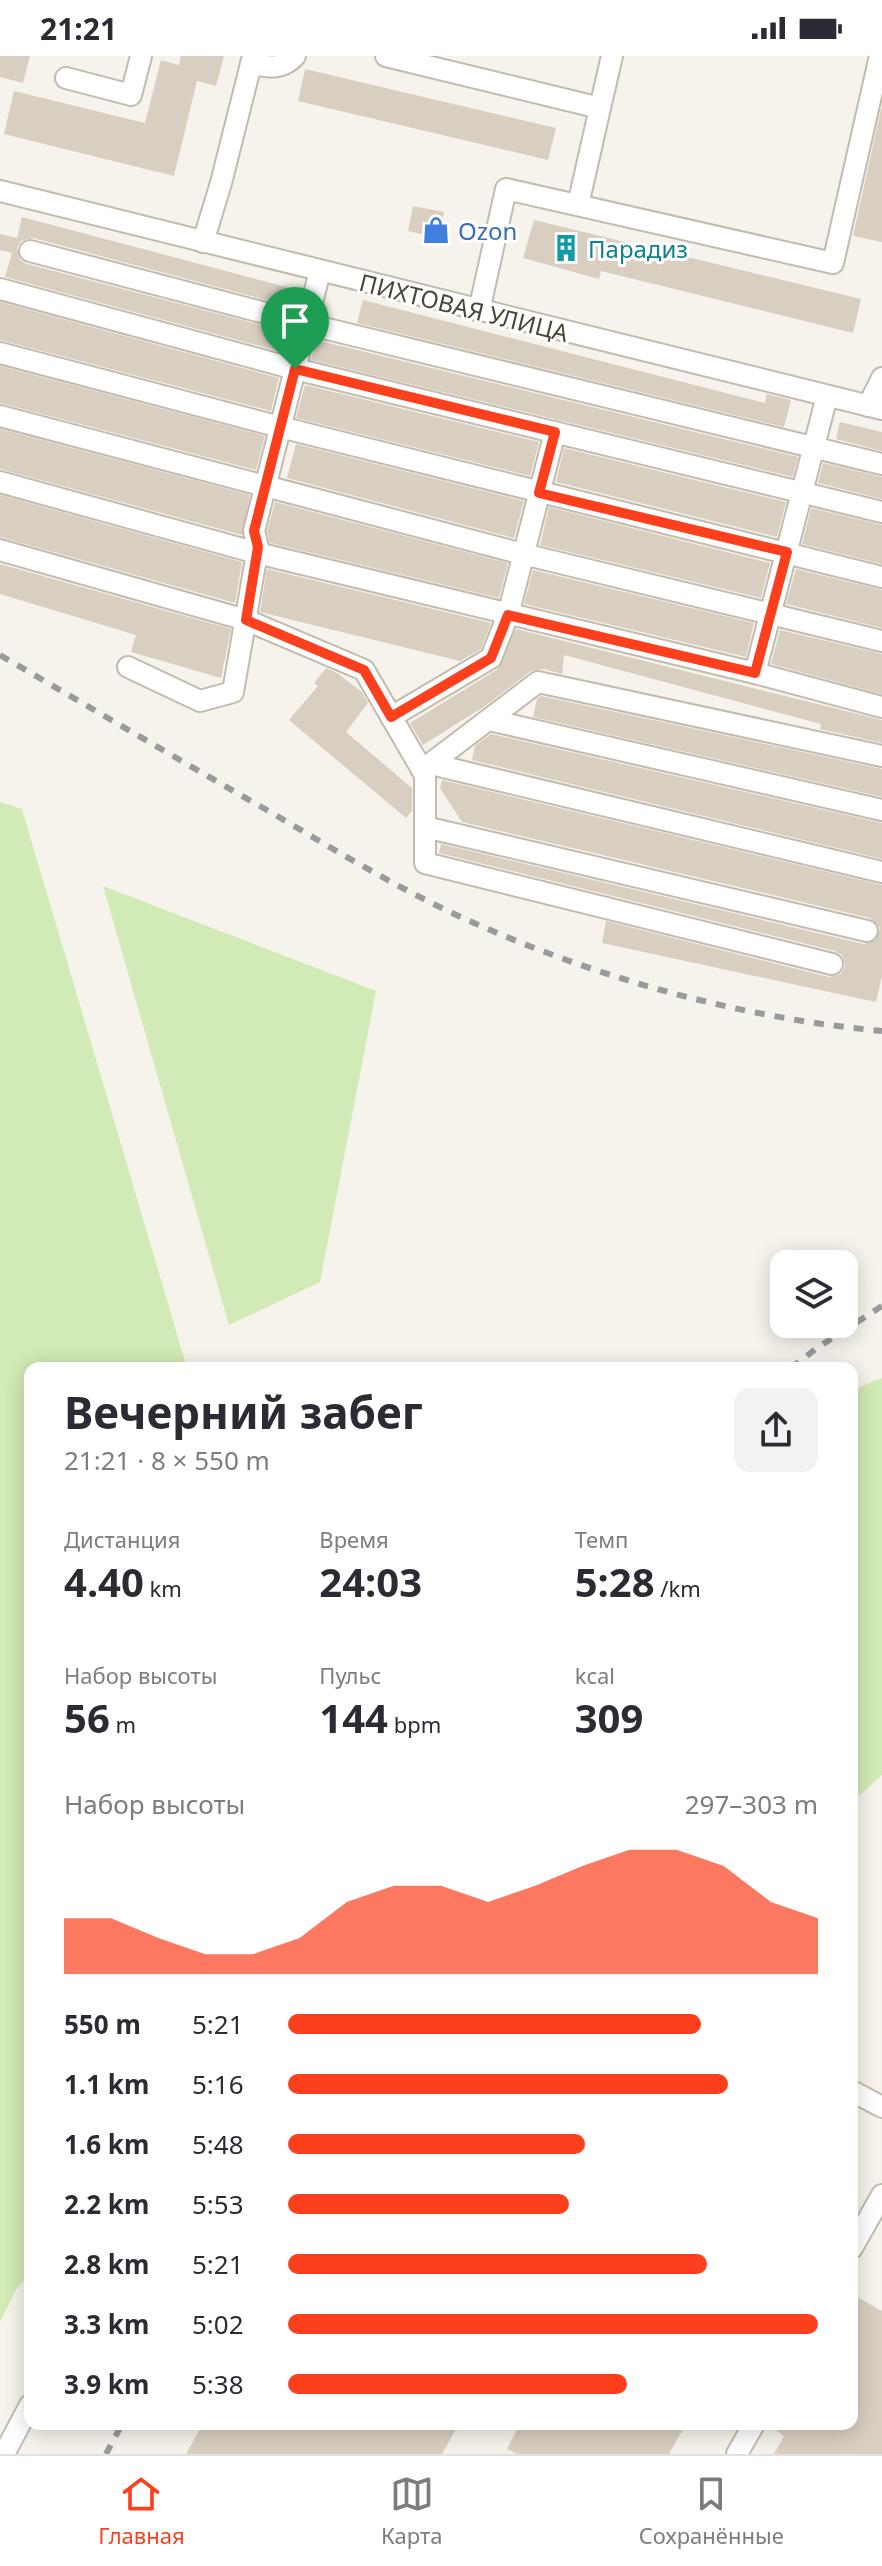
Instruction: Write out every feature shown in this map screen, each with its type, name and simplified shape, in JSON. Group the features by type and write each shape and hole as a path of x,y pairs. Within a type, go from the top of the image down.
{"street":[{"path":"66,78 131,95 141,56"},
{"path":"203,242 252,60 273,68 288,63 295,56"},
{"path":"386,56 600,108"},
{"path":"578,205 612,56"},
{"path":"479,311 506,189 833,263 880,56"},
{"name":"ПИХТОВАЯ УЛИЦА","path":"0,191 875,408"},
{"path":"30,251 307,324 882,464"},
{"path":"128,667 200,701 233,692 257,553 254,531 320,271"},
{"path":"0,289 295,369 882,512"},
{"path":"0,353 539,493 882,577"},
{"path":"875,408 882,378"},
{"path":"755,673 827,396"},
{"path":"0,416 523,554 882,641"},
{"path":"391,717 491,658 508,615 555,432"},
{"path":"0,482 257,553 755,673 882,707"},
{"path":"0,550 246,620 364,670 391,717 426,767 882,872"},
{"path":"832,964 425,863 426,767 538,682 882,756"},
{"path":"489,720 882,810"},
{"path":"425,827 867,931"},
{"path":"858,2094 882,2107"},
{"path":"858,2237 882,2195"},
{"path":"5,2444 24,2414"},
{"path":"737,2454 751,2430"}],"green space":[{"path":"0,802 22,809 185,1362 24,1362 24,2280 0,2322"},
{"path":"103,886 376,991 320,1282 229,1325"},
{"path":"882,1378 882,1775 858,1797 858,1388"}],"building":[{"path":"0,56 30,56 23,83 0,77"},
{"path":"181,56 224,56 216,86 197,81 174,176 4,134 14,91 145,123 161,60 179,65"},
{"path":"305,69 556,128 548,160 298,101"},
{"path":"882,109 882,242 853,236"},
{"path":"413,206 444,212 438,238 408,231"},
{"path":"22,217 294,289 289,306 33,238 21,241 17,248 20,260 27,264 291,333 286,353 5,277 12,253 0,250 0,234 17,238"},
{"path":"534,220 861,299 853,333 601,271 599,279 523,258"},
{"path":"363,300 765,403 767,394 791,400 784,427 357,323"},
{"path":"0,302 279,378 271,411 0,340"},
{"path":"316,340 798,457 793,477 311,360"},
{"path":"0,366 265,436 256,470 0,403"},
{"path":"305,385 539,442 530,476 296,418"},
{"path":"840,422 882,432 882,451 836,439"},
{"path":"0,429 250,495 242,535 0,469"},
{"path":"296,444 524,501 514,538 287,478"},
{"path":"564,448 786,502 777,537 556,482"},
{"path":"823,463 882,477 882,499 818,483"},
{"path":"0,495 242,562 235,603 0,537"},
{"path":"275,502 508,563 499,598 270,543 267,531"},
{"path":"549,507 770,563 761,598 540,545"},
{"path":"811,508 882,525 882,564 802,544"},
{"path":"0,564 231,629 221,678 131,652 136,635 0,594"},
{"path":"267,569 491,623 481,649 460,661 260,612"},
{"path":"796,569 882,590 882,628 786,604"},
{"path":"533,570 754,623 746,657 524,604"},
{"path":"516,629 882,720 882,743 820,729 821,724 564,655 562,674 544,669 531,671 485,706 423,745 410,723 498,669"},
{"path":"780,630 882,654 882,694 771,664"},
{"path":"326,668 362,692 368,703 346,732 412,788 412,811 406,818 289,720 318,686 314,683"},
{"path":"541,696 882,769 882,797 533,717 537,699"},
{"path":"491,734 882,823 882,859 472,760 475,746"},
{"path":"442,780 882,885 882,976 876,1002 602,943 606,921 829,977 841,974 845,966 842,955 835,951 439,853 441,844 864,944 876,940 880,928 870,918 462,822 440,788"},
{"path":"858,2297 882,2311 882,2454 774,2454 784,2436 776,2430 858,2430"},
{"path":"200,2430 456,2430 442,2454 186,2454"},
{"path":"517,2430 683,2430 669,2454 517,2454 507,2449"}],"railway":[{"path":"0,655 372,871 474,923 572,962 674,994 777,1017 882,1031"},
{"path":"799,1362 882,1306"},
{"path":"106,2454 119,2430"}],"place":[{"name":"Ozon","path":"436,230"},
{"name":"Парадиз","path":"566,248"}],"route":[{"path":"295,369 555,432 539,493 787,552 755,673 508,615 491,658 391,717 364,670 246,620 258,547 254,531 295,369"}]}
